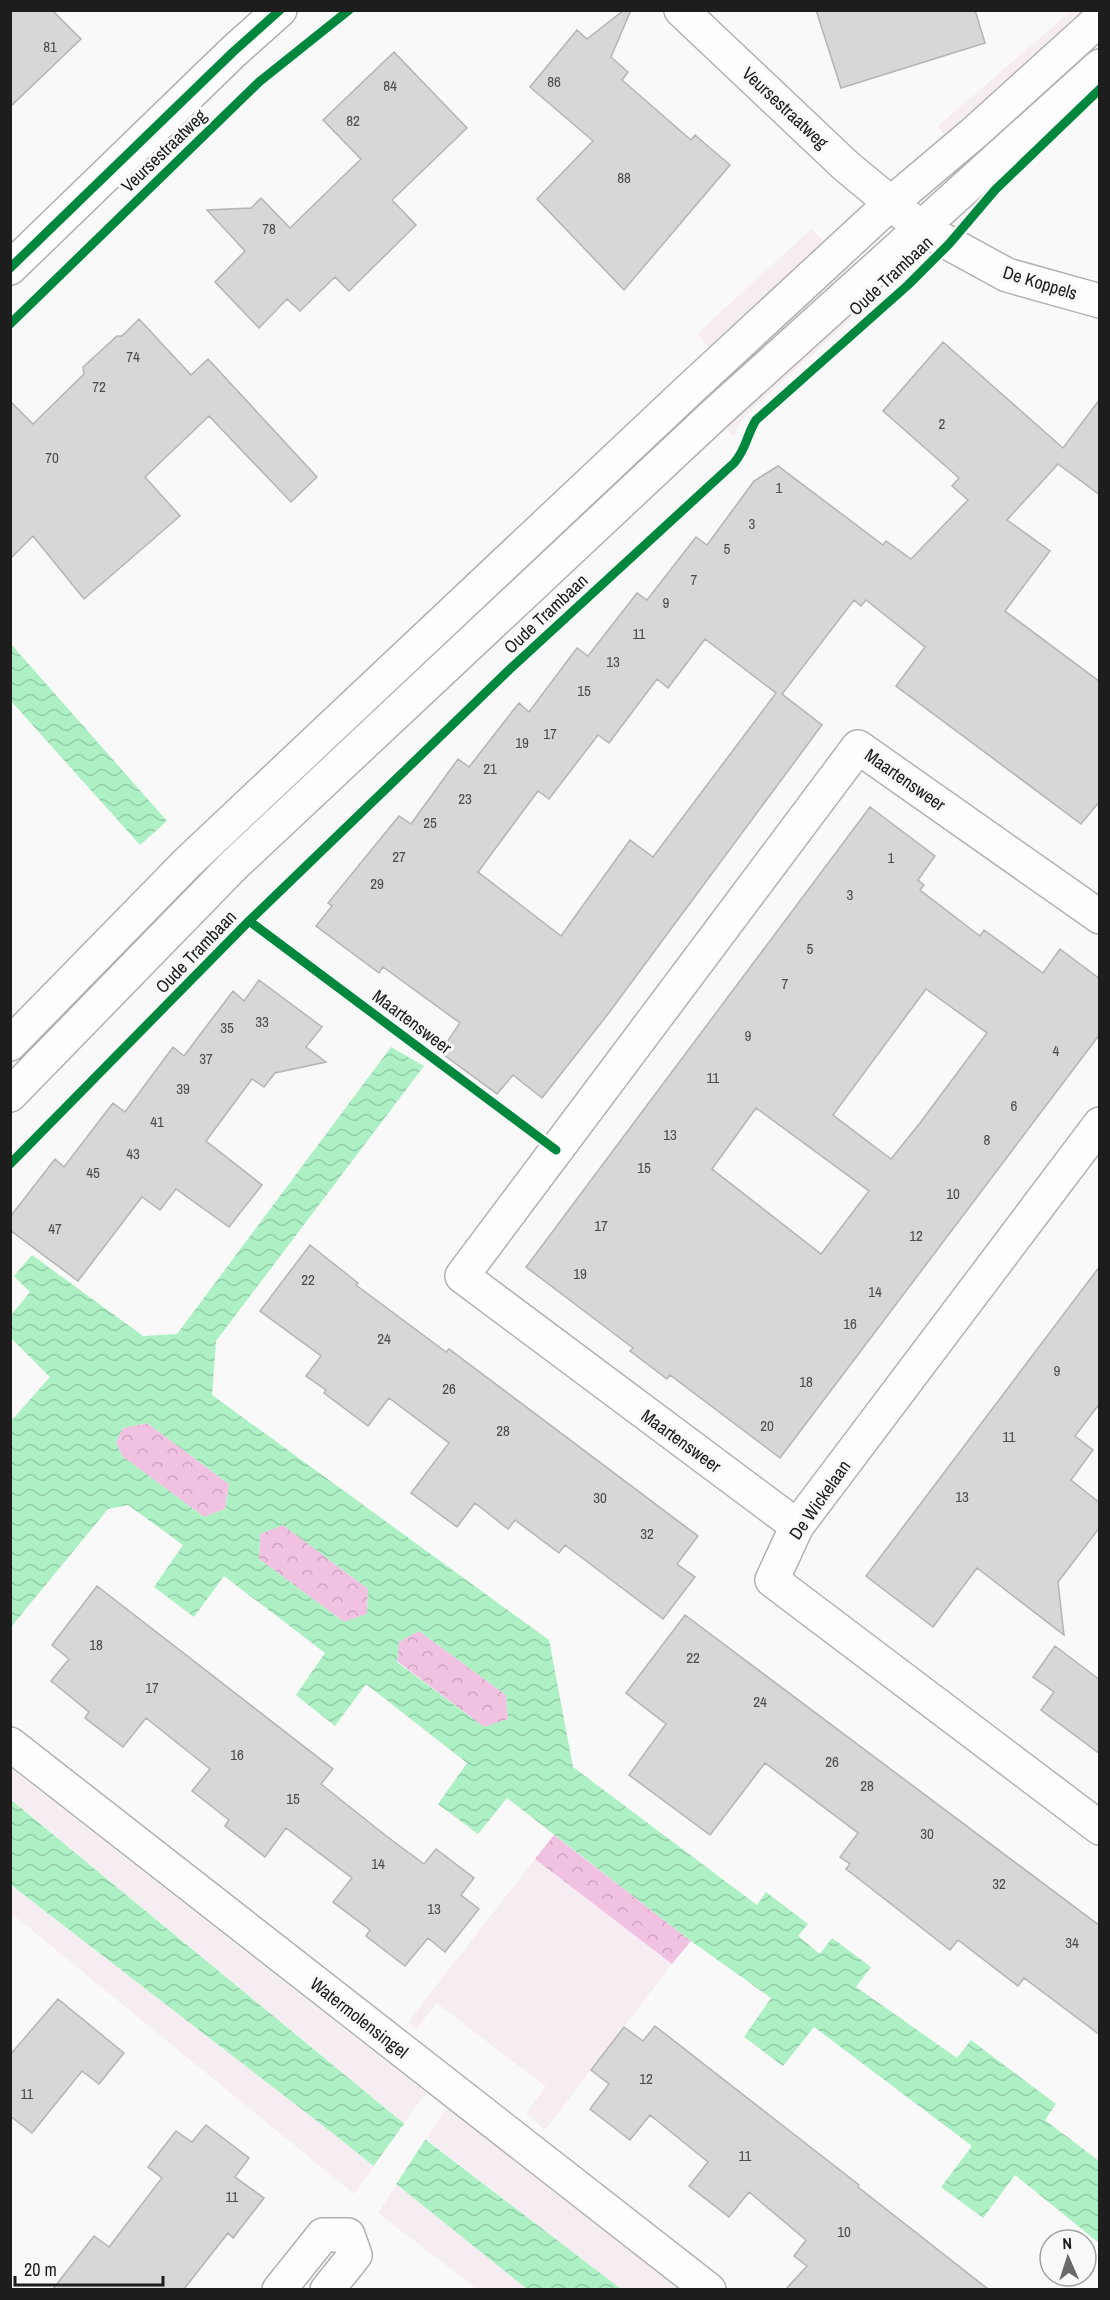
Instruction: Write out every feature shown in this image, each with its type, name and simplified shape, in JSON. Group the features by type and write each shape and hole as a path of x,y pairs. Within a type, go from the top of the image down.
{"street":[{"name":"Veursestraatweg","path":"10,268 233,52 280,10"},
{"name":"Veursestraatweg","path":"681,10 846,166 891,203"},
{"path":"10,1044 188,862 690,388 891,203 974,133 1100,19"},
{"name":"Oude Trambaan","path":"10,1095 232,866 716,413 1100,66"},
{"name":"De Koppels","path":"891,203 921,228 1007,275 1100,301"},
{"name":"Maartensweer","path":"798,1526 462,1276 858,747 1100,917"},
{"name":"De Wickelaan","path":"1100,1124 798,1526 772,1580 1100,1828"},
{"name":"Watermolensingel","path":"10,1744 709,2289"},
{"path":"279,2289 323,2235 348,2235 355,2255 327,2289"}],"shaded area":[{"path":"1071,11 1088,11 945,136 938,126"},
{"path":"811,229 825,242 711,349 697,334"},
{"path":"842,261 850,270 11,1075 11,1060 211,856"},
{"path":"871,288 877,296 750,411 739,424 734,436 721,423"},
{"path":"10,1768 426,2093 404,2123 11,1799"},
{"path":"535,1859 672,1964 545,2130 526,2113 546,2087 437,2003 416,2029 408,2022"},
{"path":"10,1885 375,2166 354,2194 11,1913"},
{"path":"447,2107 671,2279 680,2289 621,2289 426,2139"},
{"path":"397,2184 527,2289 477,2289 378,2213"}],"green space":[{"path":"147,1423 229,1484 225,1509 204,1517 122,1456 116,1442 123,1428"},
{"path":"283,1525 368,1589 367,1614 344,1622 259,1559 260,1534"},
{"path":"419,1631 506,1695 508,1719 484,1727 397,1661 399,1641"},
{"path":"554,1835 691,1941 672,1964 535,1859"}],"water":[{"path":"11,644 167,821 140,845 11,701"},
{"path":"391,1047 424,1066 216,1341 212,1395 549,1640 573,1767 757,1905 766,1892 808,1924 798,1936 820,1954 832,1938 871,1967 856,1987 957,2058 971,2040 1056,2104 1045,2120 1099,2161 1099,2243 1098,2228 1080,2228 1015,2175 983,2218 941,2187 972,2146 814,2027 783,2066 744,2037 771,1998 691,1941 507,1798 478,1834 438,1804 467,1763 366,1684 335,1726 296,1695 325,1653 224,1576 194,1617 154,1587 183,1545 128,1505 108,1509 11,1627 11,1421 50,1377 11,1338 11,1315 30,1292 14,1276 32,1255 143,1336 177,1334","holes":["147,1423 229,1484 225,1509 204,1517 122,1456 116,1442 123,1428","283,1525 368,1589 367,1614 344,1622 259,1559 260,1534","419,1631 506,1695 508,1719 484,1727 397,1662 399,1642"]},
{"path":"10,1799 396,2117 621,2289 527,2289 335,2135 11,1885"}],"pier":[{"path":"406,2121 427,2137 395,2186 372,2168"}],"building":[{"path":"10,10 52,10 81,39 10,107"},
{"path":"624,10 631,10 611,57 628,72 622,80 691,140 695,135 730,165 624,290 537,199 593,141 530,87 577,30 587,39"},
{"path":"816,10 975,10 985,43 841,88"},
{"path":"394,52 467,128 392,200 416,225 349,291 335,277 300,311 287,299 259,328 215,282 245,251 207,210 251,208 261,198 290,228 361,159 323,120"},
{"path":"139,319 191,375 208,359 317,477 291,502 209,416 145,477 180,516 84,599 33,536 10,559 10,401 33,424 84,374 83,367 117,336 122,336"},
{"path":"943,342 1063,448 1100,399 1100,495 1058,464 1007,520 1050,551 1005,611 1100,682 1100,801 1081,824 896,686 925,647 866,600 861,606 854,600 782,694 822,725 608,1014 542,1098 513,1075 497,1094 440,1052 460,1023 383,967 379,973 316,926 332,906 328,903 399,816 411,824 458,759 469,767 519,703 529,712 577,648 588,656 637,593 647,600 696,537 707,545 754,481 778,466 883,545 886,541 911,559 968,500 952,486 959,478 883,411","holes":["705,639 776,693 653,857 630,840 561,936 478,872 538,791 549,799 598,735 609,743 657,679 668,688"]},
{"path":"870,807 935,856 918,880 924,885 920,890 980,936 984,930 1043,973 1060,949 1100,979 1100,1034 780,1458 670,1375 667,1379 630,1351 633,1348 526,1267","holes":["926,989 987,1033 891,1159 833,1115","756,1108 869,1191 821,1254 712,1169"]},
{"path":"259,980 322,1027 306,1047 326,1062 275,1073 264,1087 252,1079 206,1141 262,1185 229,1227 176,1189 160,1210 142,1197 78,1281 10,1230 10,1217 55,1159 64,1167 113,1103 125,1112 173,1047 184,1056 233,991 244,1001"},
{"path":"310,1245 358,1283 356,1285 446,1352 449,1349 698,1536 677,1564 695,1577 663,1619 565,1545 559,1553 515,1520 508,1529 475,1503 457,1527 411,1493 449,1443 389,1398 368,1426 324,1393 326,1390 306,1376 321,1356 260,1311"},
{"path":"1100,1266 1100,1403 1075,1436 1093,1450 1071,1480 1100,1503 1100,1527 1058,1582 1064,1635 977,1568 933,1627 866,1576"},
{"path":"97,1586 333,1769 321,1784 385,1835 424,1864 436,1849 474,1878 461,1895 479,1909 445,1952 428,1938 405,1966 366,1936 370,1930 333,1902 352,1878 286,1828 265,1857 225,1826 229,1820 192,1791 210,1769 146,1718 123,1747 85,1718 89,1712 51,1681 69,1659 52,1645"},
{"path":"685,1615 1100,1926 1100,2035 1024,1978 1018,1986 958,1940 950,1950 846,1869 850,1864 840,1857 858,1833 765,1763 710,1835 629,1775 666,1724 626,1693"},
{"path":"1055,1646 1100,1680 1100,1754 1041,1710 1054,1692 1033,1677"},
{"path":"58,1999 124,2053 99,2084 82,2071 32,2133 10,2116 10,2055"},
{"path":"655,2026 988,2289 786,2289 807,2266 794,2256 806,2240 749,2192 729,2217 689,2186 708,2162 650,2115 630,2140 590,2109 609,2084 591,2070 624,2027 643,2041"},
{"path":"206,2125 249,2158 235,2177 264,2198 233,2238 228,2233 184,2289 53,2289 94,2236 109,2247 162,2178 148,2167 176,2131 192,2142"}],"cycle path":[{"path":"10,268 233,52 280,10"},
{"path":"10,324 259,82 349,10"},
{"path":"10,1164 249,921 509,670 734,463 742,452 756,420 908,285 949,244 995,190 1100,89"},
{"path":"249,921 556,1150"}]}
